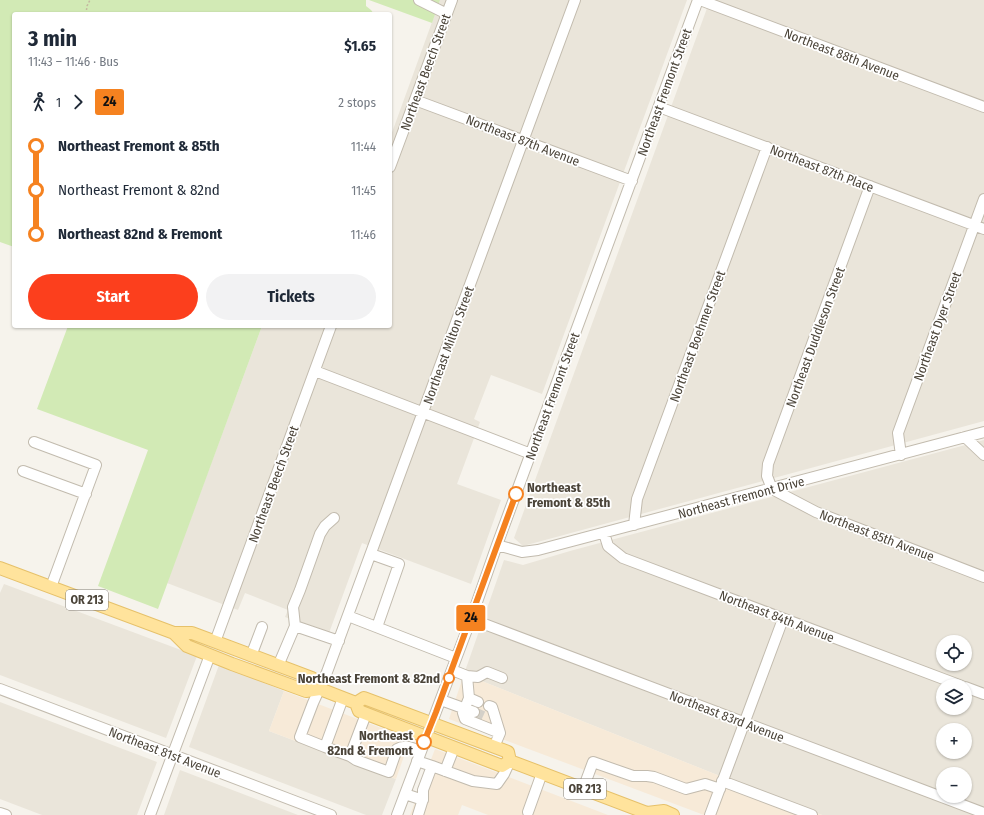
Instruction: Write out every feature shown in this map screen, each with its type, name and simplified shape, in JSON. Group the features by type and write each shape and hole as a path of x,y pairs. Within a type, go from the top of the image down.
{"main road":[{"name":"OR 213","path":"0,568 174,633 192,633 312,678 320,688 356,703 359,711 454,748 502,766 510,761"},
{"name":"OR 213","path":"174,633 187,646 210,655 306,691 320,688"},
{"name":"OR 213","path":"356,703 364,698 432,723 508,752 510,761"},
{"name":"OR 213","path":"510,761 583,788 645,814 664,811 673,815"}],"street":[{"path":"419,0 447,14"},
{"name":"Northeast Beech Street","path":"392,162 452,0"},
{"name":"Northeast Milton Street","path":"325,747 300,737 339,641 575,0"},
{"name":"Northeast Fremont Street","path":"397,815 471,620 497,545 699,0"},
{"name":"Northeast 88th Avenue","path":"699,0 984,108"},
{"name":"Northeast 87th Avenue","path":"415,100 632,181"},
{"name":"Northeast 87th Place","path":"659,107 984,229"},
{"name":"Northeast Boehmer Street","path":"634,526 637,499 767,147"},
{"name":"Northeast Duddleson Street","path":"772,489 767,476 768,464 870,186"},
{"name":"Northeast Dyer Street","path":"901,454 898,433 984,198"},
{"name":"Northeast Beech Street","path":"215,642 330,328"},
{"path":"315,370 531,454"},
{"name":"Northeast Fremont Drive","path":"497,545 516,551 530,552 634,526 984,432"},
{"path":"965,438 984,455"},
{"path":"34,442 96,465 51,587"},
{"path":"23,471 86,494"},
{"name":"Northeast 85th Avenue","path":"772,489 816,512 984,576"},
{"path":"278,666 295,626 293,608 320,534 325,526 334,518"},
{"name":"Northeast 84th Avenue","path":"604,533 608,546 622,558 943,679"},
{"path":"371,554 399,564 377,627"},
{"path":"348,616 456,658"},
{"path":"710,815 783,619"},
{"name":"Northeast 83rd Avenue","path":"471,620 984,813"},
{"path":"252,656 262,626"},
{"path":"295,626 339,641"},
{"path":"150,815 210,655"},
{"path":"452,670 467,676 478,677 487,672 502,678"},
{"path":"467,676 473,700 469,711"},
{"name":"Northeast 81st Avenue","path":"0,689 331,815"},
{"path":"972,690 984,694"},
{"path":"343,698 325,747 350,756 356,760 389,772 397,749 408,747 432,766 473,781 497,784 510,761"},
{"path":"441,700 469,711"},
{"path":"489,706 492,707 500,733 494,747"},
{"path":"469,711 463,713 465,719 500,733"},
{"path":"350,756 366,714"},
{"path":"485,717 496,721"},
{"path":"445,771 454,748"},
{"path":"583,788 593,762 633,776 654,777 686,789 705,784 721,785 812,815"},
{"path":"418,815 423,800 423,790 432,766"},
{"path":"528,812 542,773"},
{"path":"405,794 423,800"},
{"path":"0,813 6,815"}],"path":[{"path":"86,12 90,0"}],"shaded area":[{"path":"440,0 687,0 542,394 491,375 474,419 480,422 457,484 501,500 471,584 362,543 329,633 285,617 288,610 245,593 238,610 167,583 261,328 392,328 392,132"},
{"path":"710,0 984,0 984,421 523,546 514,538"},
{"path":"984,440 984,815 822,815 464,674 504,560 523,565 570,551"},
{"path":"4,584 197,656 166,738 0,675 0,593"},
{"path":"219,665 284,691 269,731 396,779 382,815 366,815 189,747"},
{"path":"464,674 822,815 704,815 449,719"},
{"path":"284,691 410,739 396,779 269,731"},
{"path":"0,702 157,762 137,815 42,815 0,799"},
{"path":"435,749 608,815 488,815 462,805 458,815 410,815"},
{"path":"180,770 298,815 164,815"}],"green space":[{"path":"0,0 366,0 366,6 372,12 12,12 12,246 0,242"},
{"path":"369,0 440,0 432,23"},
{"path":"67,328 261,328 158,609 98,586 148,450 37,409"}],"tunnel":[{"path":"474,712 485,717"}],"bus line":[{"name":"24","path":"424,742 471,620 516,494"}],"place":[{"name":"Northeast Fremont & 85th","path":"516,494"},
{"name":"Northeast Fremont & 82nd","path":"449,678"},
{"name":"Northeast 82nd & Fremont","path":"424,742"}]}
